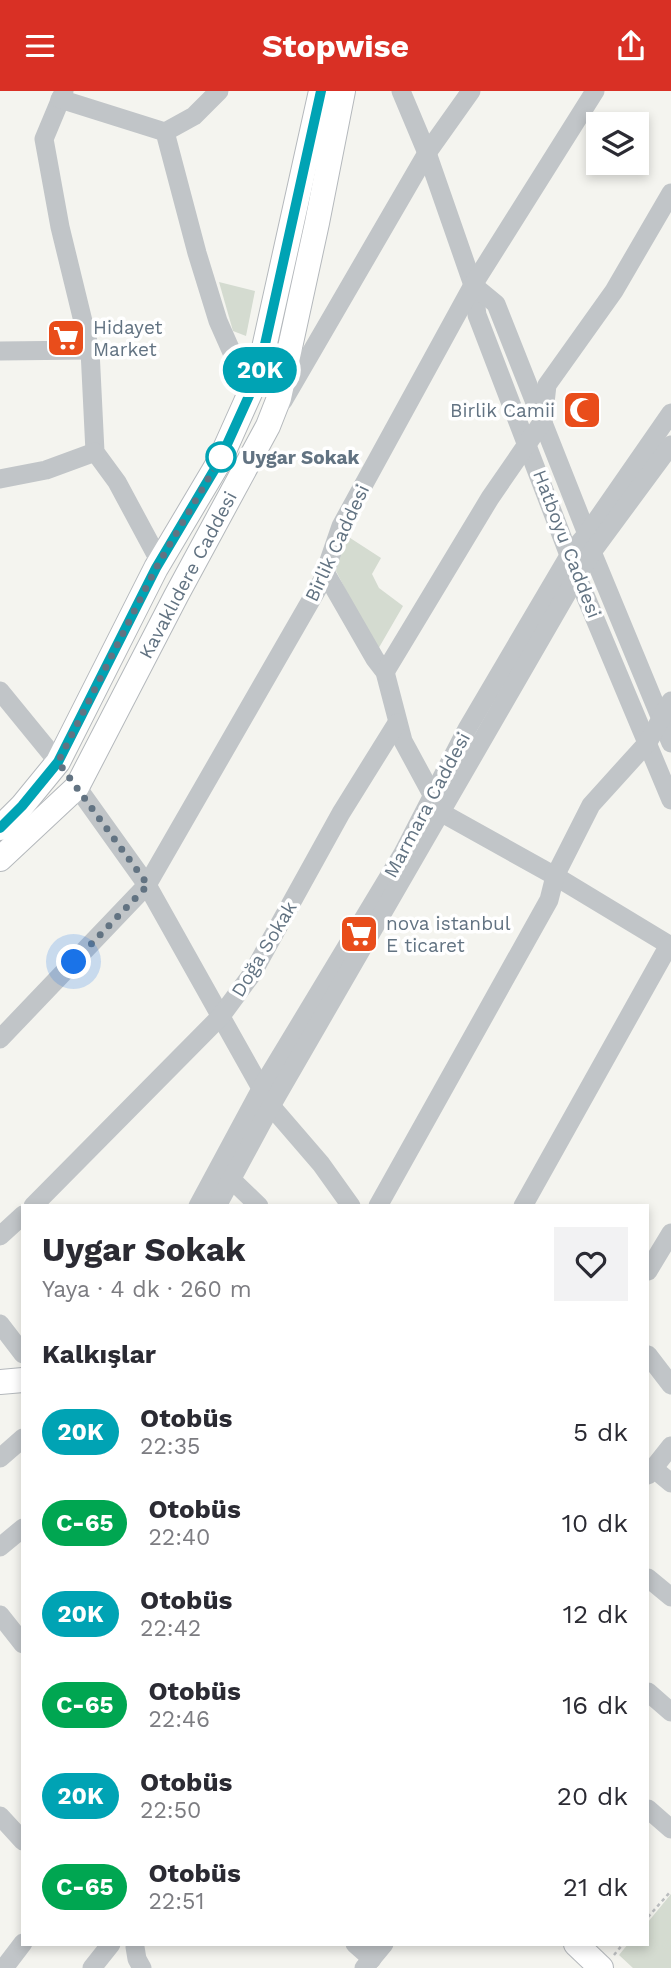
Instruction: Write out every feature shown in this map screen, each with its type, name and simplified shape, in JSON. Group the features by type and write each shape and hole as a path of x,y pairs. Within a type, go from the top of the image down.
{"main road":[{"name":"Kavaklıdere Caddesi","path":"0,859 78,787 176,596 268,426 279,398 270,377 321,91"},
{"name":"Kavaklıdere Caddesi","path":"0,828 58,762 160,562 219,462 241,415 270,377 317,223 343,91"},
{"path":"241,415 268,426"},
{"path":"58,762 78,787"},
{"path":"0,1382 21,1380"},
{"path":"578,1946 595,1966"}],"street":[{"path":"160,562 117,482 95,452 90,349 46,161 44,139 62,95 165,132 194,116 219,91"},
{"name":"Hatboyu Caddesi","path":"401,91 427,153 473,285 477,315 578,576 671,800"},
{"path":"268,426 427,153 471,91"},
{"name":"Birlik Caddesi","path":"0,1039 148,885 309,604 326,572 341,526 473,285 595,91"},
{"path":"165,132 218,321 237,364 270,377"},
{"path":"385,672 490,498 543,421 547,385 614,291 671,193"},
{"name":"Hatboyu Caddesi","path":"473,285 496,304 590,543 666,709 671,743"},
{"path":"0,351 90,349"},
{"name":"Marmara Caddesi","path":"218,1204 438,805 578,576 590,543 671,414"},
{"name":"Marmara Caddesi","path":"199,1204 262,1087 402,855 438,805 467,729 570,554 590,543 671,445"},
{"path":"0,479 46,470 95,452"},
{"path":"326,572 374,659 385,672 397,723 412,759 438,805 670,946 524,1204"},
{"path":"0,691 58,762"},
{"path":"379,1204 550,899 555,876 591,805 648,742 666,709"},
{"name":"Doğa Sokak","path":"35,1204 221,1016 252,974 341,813 397,723"},
{"path":"78,787 148,885 271,1106 321,1164 350,1204"},
{"path":"232,1180 257,1204"},
{"path":"0,1236 21,1217"},
{"path":"649,1269 671,1233"},
{"path":"0,1324 21,1351"},
{"path":"649,1356 671,1385"},
{"path":"0,1458 21,1441"},
{"path":"671,1446 650,1471 671,1483"},
{"path":"0,1547 21,1530"},
{"path":"649,1579 671,1597"},
{"path":"0,1615 21,1641"},
{"path":"649,1695 671,1712"},
{"path":"649,1810 671,1829"},
{"path":"0,1816 21,1839"},
{"path":"4,1968 21,1946"},
{"path":"92,1968 109,1946"},
{"path":"131,1946 142,1968"},
{"path":"358,1946 373,1957"}],"path":[{"path":"649,1916 671,1891"}],"shaded area":[{"path":"219,282 255,291 246,336 233,331"},
{"path":"344,534 381,558 372,574 379,588 403,606 377,651 336,571"},
{"path":"671,1894 671,1968 633,1968 619,1955 626,1946 649,1946 649,1921"}],"bus line":[{"name":"20K","path":"0,828 58,762 156,568 219,462 258,376 321,91"}],"place":[{"name":"Hidayet Market","path":"66,338"},
{"name":"Birlik Camii","path":"582,410"},
{"name":"Uygar Sokak","path":"221,457"},
{"name":"nova istanbul E ticaret","path":"359,934"}],"route":[{"path":"74,962 148,885 58,762 156,568 221,457"}]}
